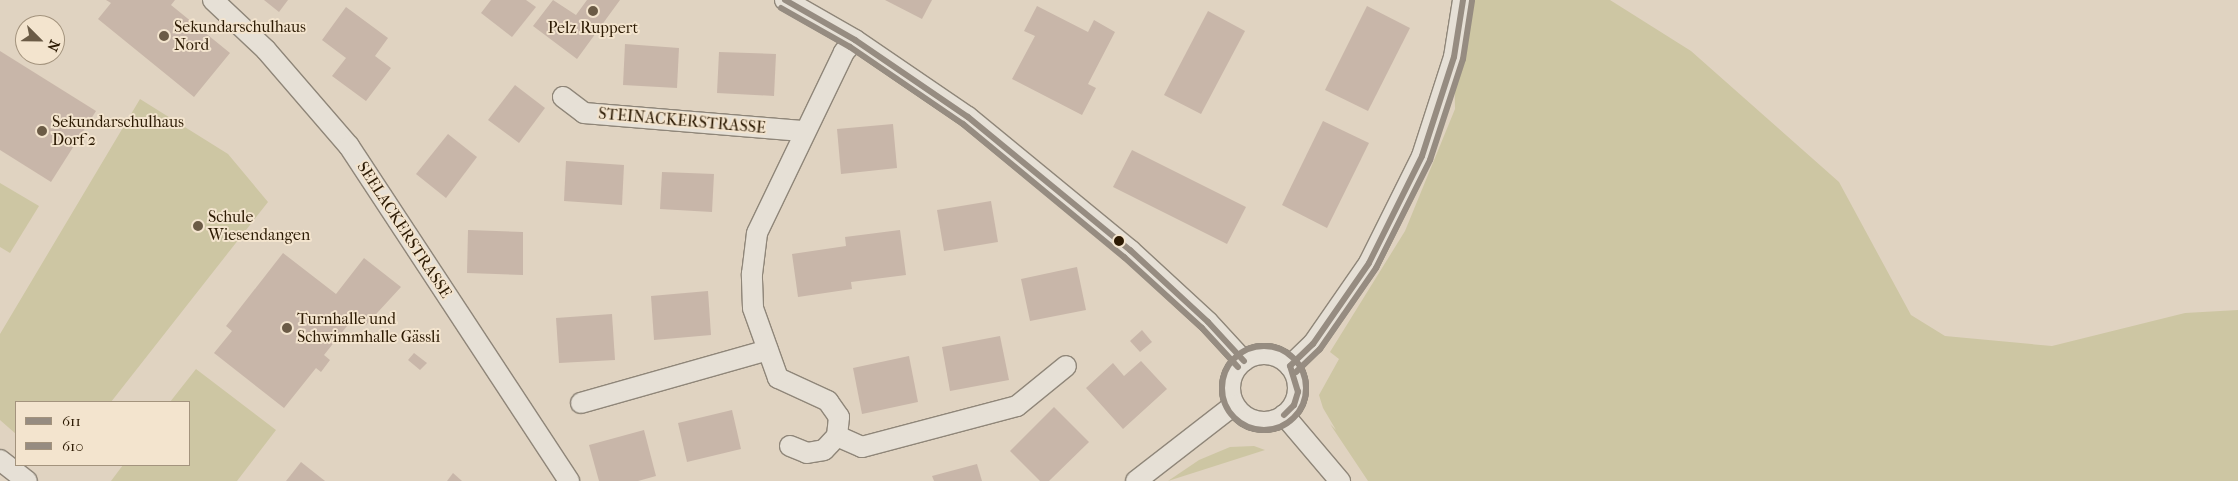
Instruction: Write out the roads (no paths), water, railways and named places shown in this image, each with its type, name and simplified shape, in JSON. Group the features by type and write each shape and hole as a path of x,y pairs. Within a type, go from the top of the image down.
{"street":[{"name":"SEELACKERSTRASSE","path":"213,0 266,50 349,146 569,481"},
{"path":"785,0 855,40 968,116 1060,190 1155,273 1244,362"},
{"path":"1290,366 1313,344 1368,263 1422,156 1454,57 1463,0"},
{"path":"790,446 798,451 816,453 832,444 837,436 839,417 835,408 820,396 778,378 753,308 752,274 757,233 844,52 855,40"},
{"name":"STEINACKERSTRASSE","path":"563,97 584,113 806,131"},
{"path":"581,403 768,350"},
{"path":"1252,356 1272,356 1290,366 1296,378 1298,392 1294,405 1284,416 1263,423 1252,420 1234,405 1231,382 1244,362 1252,356"},
{"path":"837,436 862,447 1016,406 1066,366"},
{"path":"1136,481 1234,405"},
{"path":"1284,416 1340,481"},
{"path":"0,460 27,481"}],"place":[{"name":"Pelz Ruppert","path":"593,11"},
{"name":"Sekundarschulhaus Nord","path":"164,36"},
{"name":"Sekundarschulhaus Dorf 2","path":"42,131"},
{"name":"Schule Wiesendangen","path":"198,226"},
{"name":"Turnhalle und Schwimmhalle Gässli","path":"287,328"}]}
